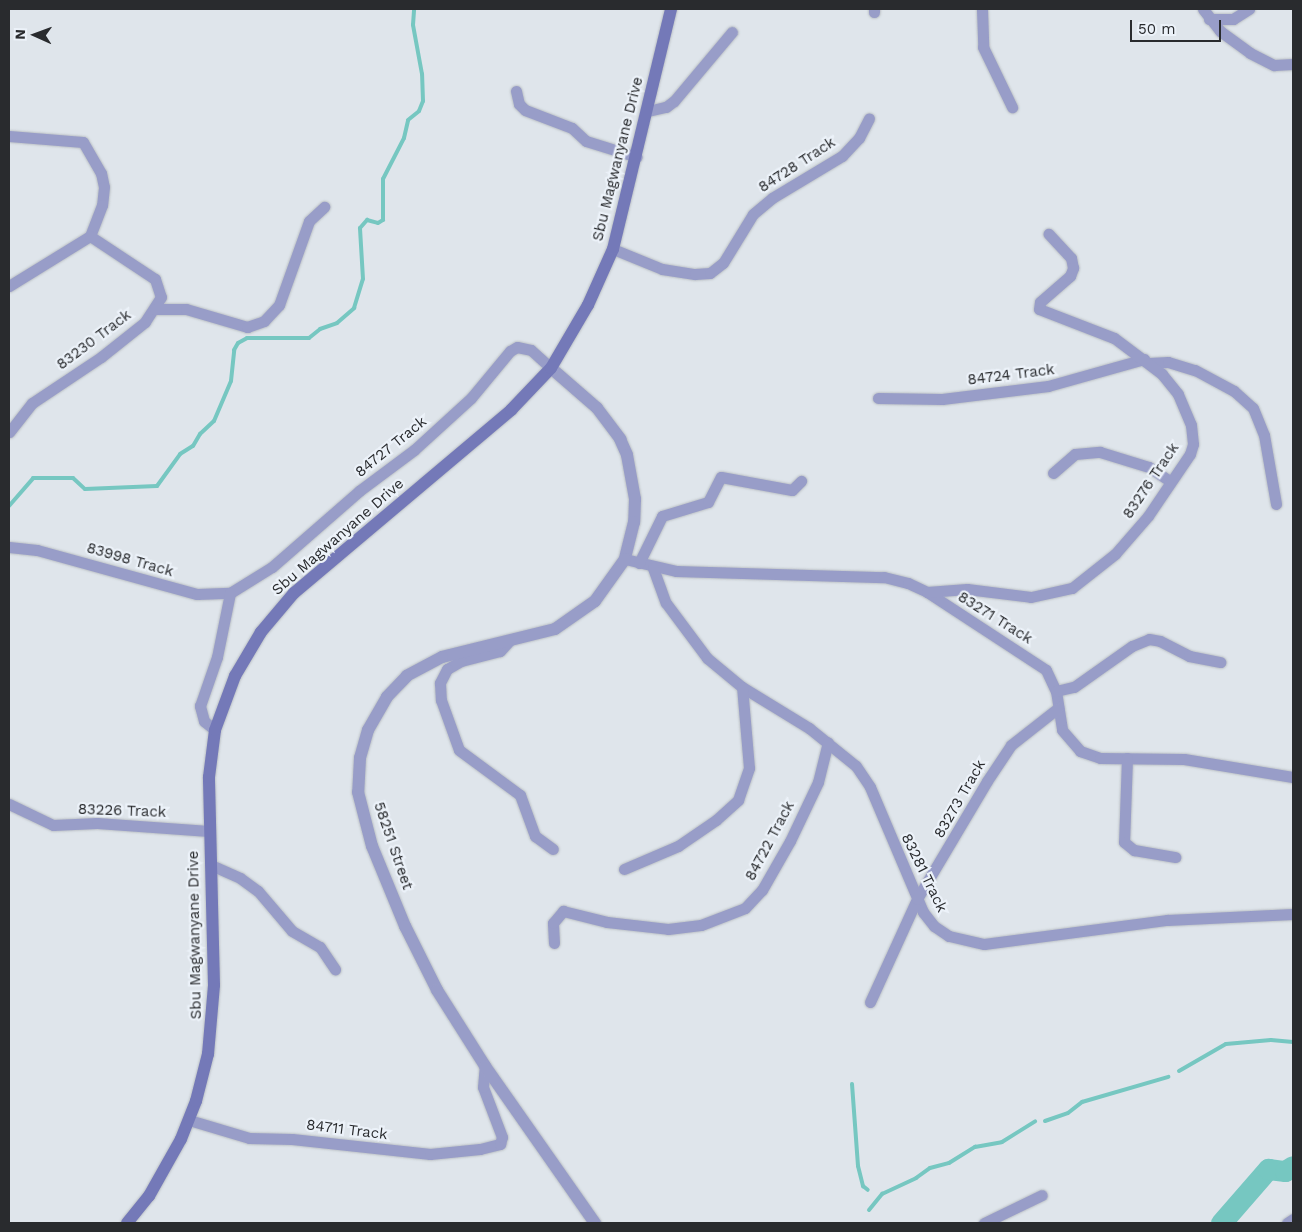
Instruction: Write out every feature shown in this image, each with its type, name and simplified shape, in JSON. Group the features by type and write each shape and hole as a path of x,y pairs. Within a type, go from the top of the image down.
{"main road":[{"name":"Sbu Magwanyane Drive","path":"127,1223 171,1160 189,1120 203,1078 211,1032 214,985 208,777 215,730 242,662 284,604 511,410 551,368 588,304 613,249 638,157 671,9"}],"street":[{"path":"982,9 982,39 986,56 1012,107"},
{"path":"1206,14 1234,19 1249,9"},
{"path":"1206,14 1230,40 1265,62 1283,66 1293,64"},
{"path":"648,110 666,107 674,100 732,32"},
{"path":"516,91 519,104 525,110 572,128 586,141 638,157"},
{"name":"84728 Track","path":"613,249 662,269 695,274 710,273 723,263 753,214 772,198 842,156 859,138 869,118"},
{"path":"9,136 78,140 83,142 101,173 104,188 102,205 90,236 9,286"},
{"path":"90,236 155,279 161,297 155,309 186,309 247,327 264,321 279,305 308,221 324,206"},
{"name":"83276 Track","path":"927,592 967,590 1030,597 1072,588 1115,554 1148,516 1190,454 1193,435 1178,394 1147,361 1107,334 1040,310 1040,302 1070,276 1073,268 1071,258 1049,234"},
{"name":"83230 Track","path":"9,432 27,408 120,342 155,309"},
{"name":"84727 Track","path":"242,587 272,567 459,410 510,351 517,347 531,350 551,368"},
{"name":"84724 Track","path":"878,398 942,399 1048,386 1147,361 1168,362 1195,370 1234,391 1253,408 1264,435 1276,504"},
{"name":"58251 Street","path":"551,368 597,408 620,439 627,456 635,499 634,522 625,558 603,593 573,619 555,629 442,656 407,676 387,697 368,730 358,777 365,825 405,926 437,990 485,1066 595,1223"},
{"path":"1053,473 1075,454 1100,452 1149,467 1170,481"},
{"path":"638,563 662,516 708,502 721,477 792,490 801,481"},
{"name":"83998 Track","path":"9,547 46,552 197,594 230,593 242,587"},
{"name":"83271 Track","path":"625,558 653,568 698,572 884,577 927,592 1035,660 1052,677 1062,730 1080,751 1100,758 1184,758 1293,777"},
{"name":"83281 Track","path":"653,568 660,593 677,620 707,658 742,687 828,742 856,766 870,787 917,899 934,926 963,941 984,944 1167,920 1293,914"},
{"path":"215,730 201,716 200,706 216,657 230,593"},
{"path":"1056,691 1074,687 1132,646 1149,639 1160,641 1189,656 1220,662"},
{"path":"510,640 500,651 461,661 447,670 440,683 441,700 459,750 520,795 535,836 553,849"},
{"path":"624,869 684,843 716,820 738,800 750,768 742,687"},
{"name":"83273 Track","path":"870,1002 917,899 1011,745 1058,708"},
{"name":"84722 Track","path":"554,943 553,924 563,910 607,922 668,929 701,925 745,908 762,890 790,841 818,782 828,742"},
{"path":"1128,758 1124,842 1134,850 1175,857"},
{"name":"83226 Track","path":"9,804 53,825 97,823 209,831"},
{"path":"210,864 240,878 258,891 292,931 320,947 335,969"},
{"name":"84711 Track","path":"189,1120 242,1138 292,1139 430,1154 480,1149 502,1141 499,1121 483,1087 485,1066"},
{"path":"984,1223 1042,1195"},
{"path":"1287,1223 1293,1219"}],"waterway":[{"path":"9,506 33,478 73,478 85,489 157,486 180,454 193,446 200,434 214,421 231,381 234,350 238,343 247,338 309,338 320,329 337,323 354,308 363,279 360,228 367,220 378,223 383,220 383,179 404,138 408,120 419,111 423,101 422,74 413,25 414,9"},
{"path":"1179,1071 1226,1044 1271,1040 1293,1042"},
{"path":"1045,1121 1068,1113 1082,1102 1168,1077"},
{"path":"852,1084 858,1166 863,1186 868,1190"},
{"path":"869,1210 882,1194 916,1178 930,1168 949,1163 975,1147 1002,1142 1035,1121"},
{"path":"1221,1223 1268,1169 1285,1171 1293,1166"}]}
